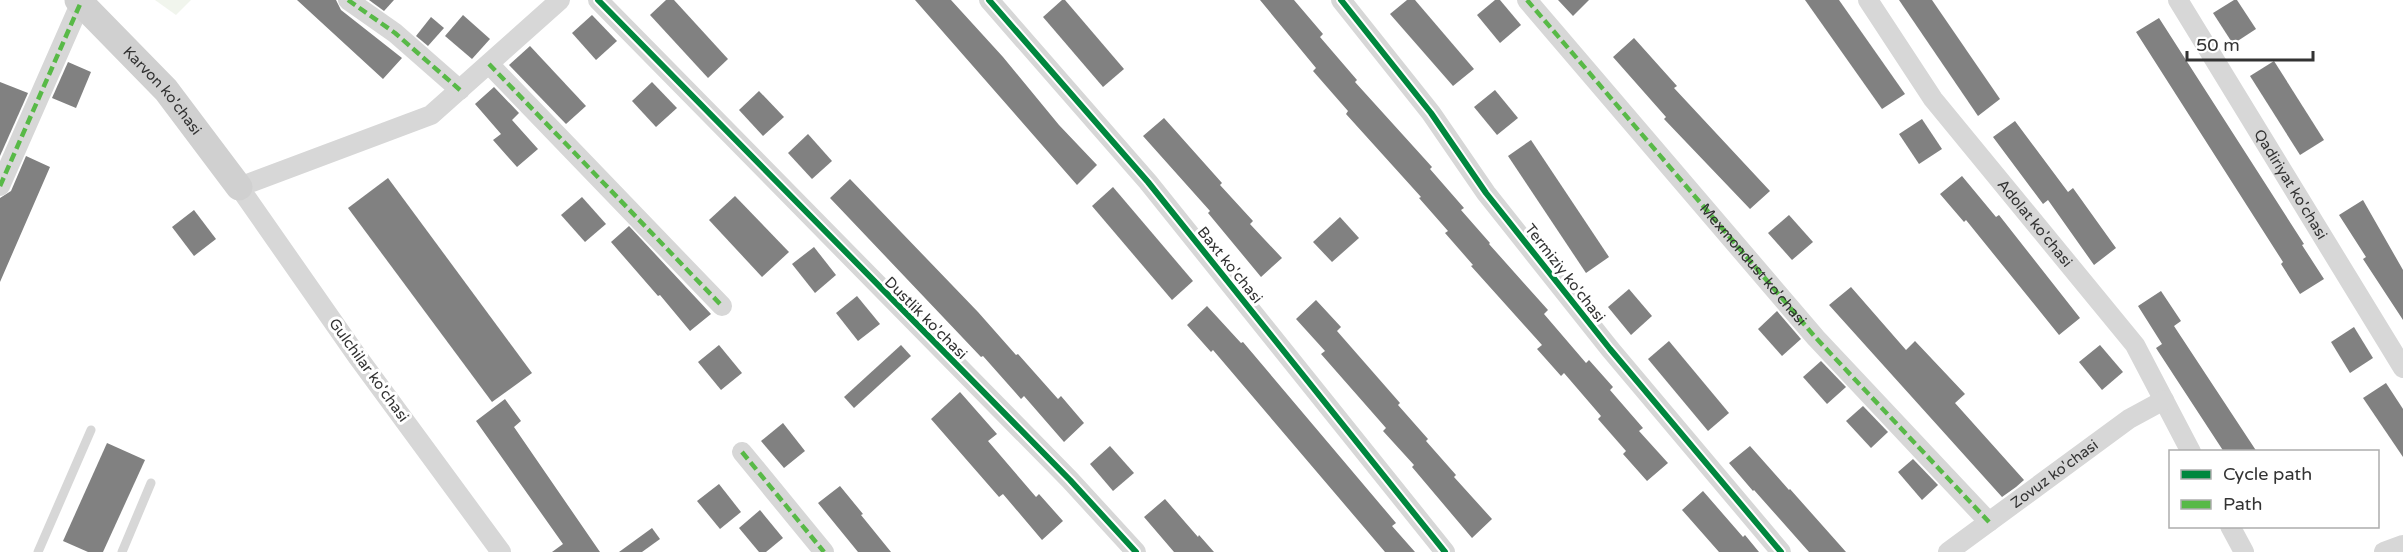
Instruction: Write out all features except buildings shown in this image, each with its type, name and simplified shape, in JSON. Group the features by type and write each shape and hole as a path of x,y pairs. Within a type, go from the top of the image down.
{"street":[{"path":"348,0 394,33 460,90"},
{"path":"239,187 431,115 560,0"},
{"name":"Dustlik ko'chasi","path":"598,0 1070,480 1136,552"},
{"name":"Baxt ko'chasi","path":"989,0 1148,182 1445,552"},
{"name":"Termiziy ko'chasi","path":"1341,0 1431,113 1486,193 1610,350 1781,552"},
{"name":"Mexmondust ko'chasi","path":"1527,0 1816,338 1989,522"},
{"name":"Adolat ko'chasi","path":"1868,0 1933,99 2135,345 2190,450"},
{"name":"Qadiriyat ko'chasi","path":"2178,0 2403,368"},
{"name":"Karvon ko'chasi","path":"0,186 79,1 166,90 239,187"},
{"path":"489,64 722,306"},
{"name":"Gulchilar ko'chasi","path":"239,187 357,356 501,552"},
{"name":"Zovuz ko'chasi","path":"1948,552 2129,419 2164,400"},
{"path":"742,452 824,552"},
{"path":"2231,528 2244,552"},
{"path":"2384,552 2403,545"}],"lane":[{"path":"38,552 91,430"},
{"path":"122,552 151,483"}],"shaded area":[{"path":"155,0 191,0 176,15"}],"marked path":[{"path":"348,0 395,33 460,90"},
{"path":"1527,0 1816,338 1989,522"},
{"path":"0,186 81,2"},
{"path":"489,64 722,306"},
{"path":"742,452 824,552"}],"cycle path":[{"path":"598,0 1070,480 1136,552"},
{"path":"989,0 1148,182 1445,552"},
{"path":"1341,0 1431,113 1486,193 1610,349 1781,552"}]}
